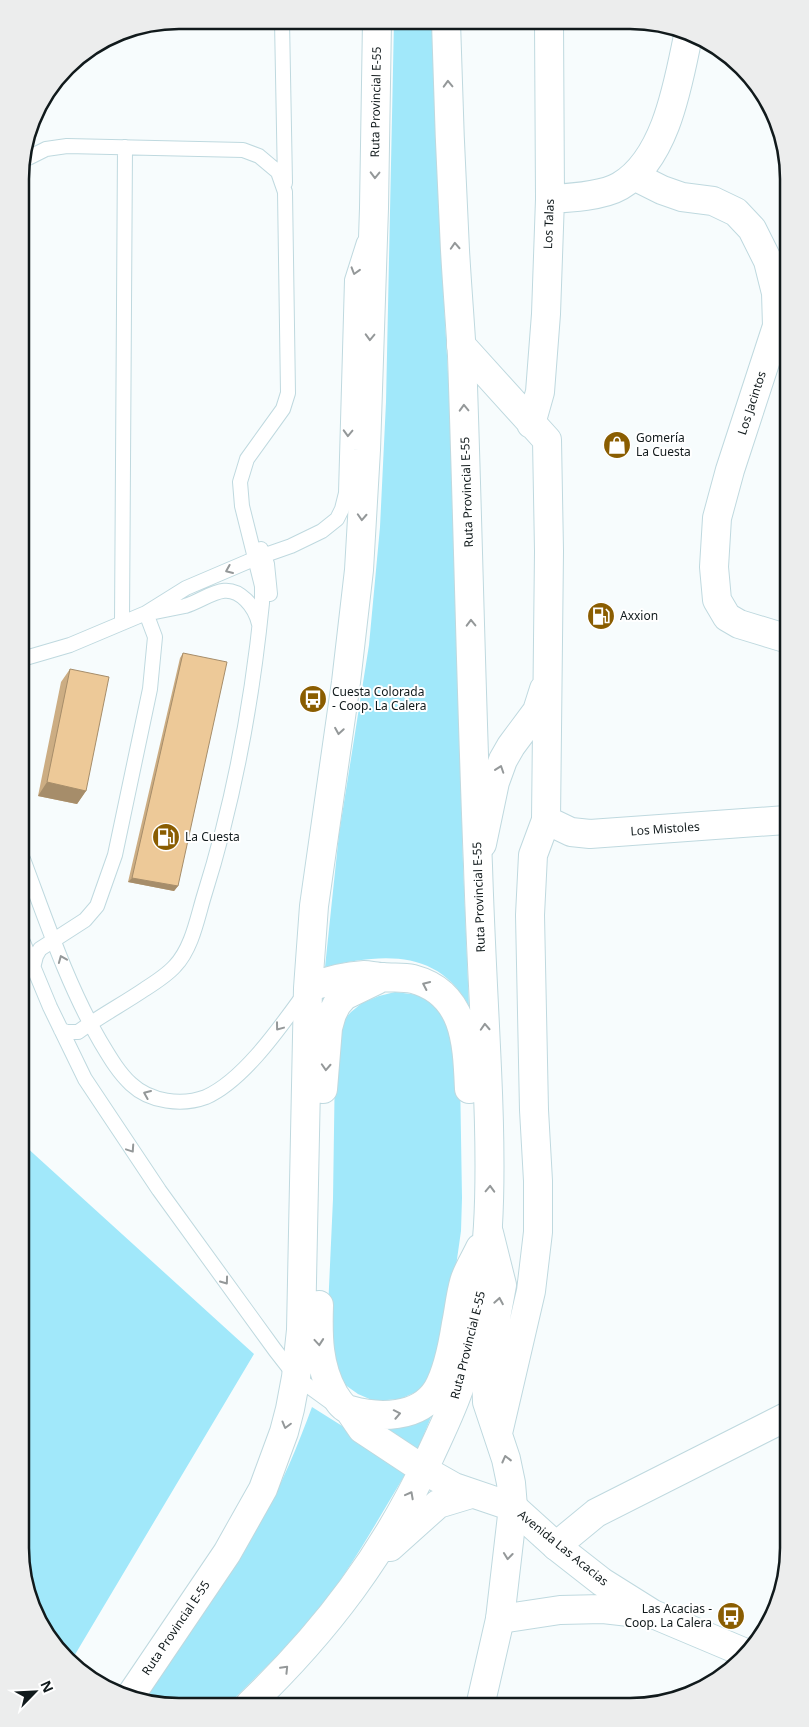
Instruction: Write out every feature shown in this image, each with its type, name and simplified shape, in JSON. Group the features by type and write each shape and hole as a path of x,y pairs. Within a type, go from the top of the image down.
{"main road":[{"name":"Ruta Provincial E-55","path":"134,1691 227,1553 263,1489 284,1432 296,1377 301,1330 308,988 314,906 346,682 359,570 366,450 374,208 377,29"},
{"name":"Ruta Provincial E-55","path":"256,1698 307,1647 335,1613 373,1560 424,1470 461,1383 483,1289 489,1231 490,1135 478,868 461,345 449,126 446,29"},
{"name":"Los Talas","path":"532,424 540,392 543,359 550,199 549,29"},
{"path":"550,199 582,197 619,187 634,176 647,162 672,107 687,40"},
{"name":"Los Jacintos","path":"634,176 662,190 682,197 713,201 736,212 752,229 768,261 776,293 777,326 730,470 717,518 714,567 717,600 726,616 739,624 780,636"},
{"path":"461,345 547,440 548,676 546,820 533,854 530,915 538,1232 531,1291 498,1432"},
{"path":"478,868 495,782 503,760 537,711 548,676"},
{"name":"Los Mistoles","path":"546,820 571,832 590,834 780,820"},
{"path":"308,988 327,981 364,975 414,979 440,991 451,1004 464,1031 469,1092 490,1135"},
{"path":"306,1131 324,1086 328,1028 337,1004 344,996 383,977"},
{"path":"304,1226 319,1273 318,1334 320,1357 329,1385 346,1408 362,1429 424,1470 454,1487 513,1507"},
{"path":"483,1698 500,1619 513,1507 511,1483 498,1432 486,1402 486,1373 502,1285 489,1231"},
{"path":"346,1408 379,1416 392,1415 406,1412 419,1405 437,1390 450,1352 464,1282 489,1231"},
{"path":"556,1546 596,1513 780,1420"},
{"path":"373,1560 398,1541 438,1504 471,1494"},
{"name":"Avenida Las Acacias","path":"513,1507 556,1546 602,1582 653,1614 740,1650"},
{"path":"500,1619 560,1610 602,1609 653,1614"}],"lane":[{"path":"260,630 268,610 270,595 262,560 242,506 240,482 247,459 283,409 288,393 282,29"},
{"path":"31,156 46,148 68,146 244,150 259,156 278,172 286,192"},
{"path":"122,623 125,147"},
{"path":"29,657 70,645 146,613 186,588 262,560 322,531 337,519 346,493 352,280 374,208"},
{"path":"61,1030 78,1032 161,978 176,966 185,952 194,931 212,873 232,793 249,711 260,630 262,560"},
{"path":"146,613 186,605 220,591 228,590 237,593 253,607 258,618 260,630"},
{"path":"33,968 40,949 85,920 97,906 115,855 150,688 155,637 146,613"},
{"path":"29,874 78,999 90,1023 115,1065 135,1087 150,1096 179,1102 192,1101 206,1096 219,1088 244,1068 272,1037 308,988"},
{"path":"29,958 85,1079 129,1146 263,1334 296,1377 329,1401 346,1408"}],"shaded area":[{"path":"394,29 433,29 439,214 452,444 463,863 469,1006 456,987 441,974 424,965 406,960 387,958 367,959 325,967 339,834 369,645 380,527 386,402"},
{"path":"395,992 419,995 439,1011 449,1026 460,1075 461,1231 446,1337 428,1380 416,1392 400,1399 374,1401 358,1394 341,1382 334,1371 328,1309 333,1199 335,1061 341,1023 362,1003"},
{"path":"29,1150 254,1354 75,1655 49,1623 40,1605 30,1568"},
{"path":"436,1405 416,1454 380,1424"},
{"path":"312,1407 409,1468 329,1596 274,1659 235,1698 169,1698 148,1694 220,1588 262,1519 301,1436"}],"building":[{"path":"183,653 227,662 178,886 132,878"},
{"path":"70,669 109,677 86,791 47,782"}],"place":[{"name":"Gomería La Cuesta","path":"617,445"},
{"name":"Axxion","path":"601,616"},
{"name":"Cuesta Colorada - Coop. La Calera","path":"313,699"},
{"name":"La Cuesta","path":"166,837"},
{"name":"Las Acacias - Coop. La Calera","path":"731,1616"}]}
